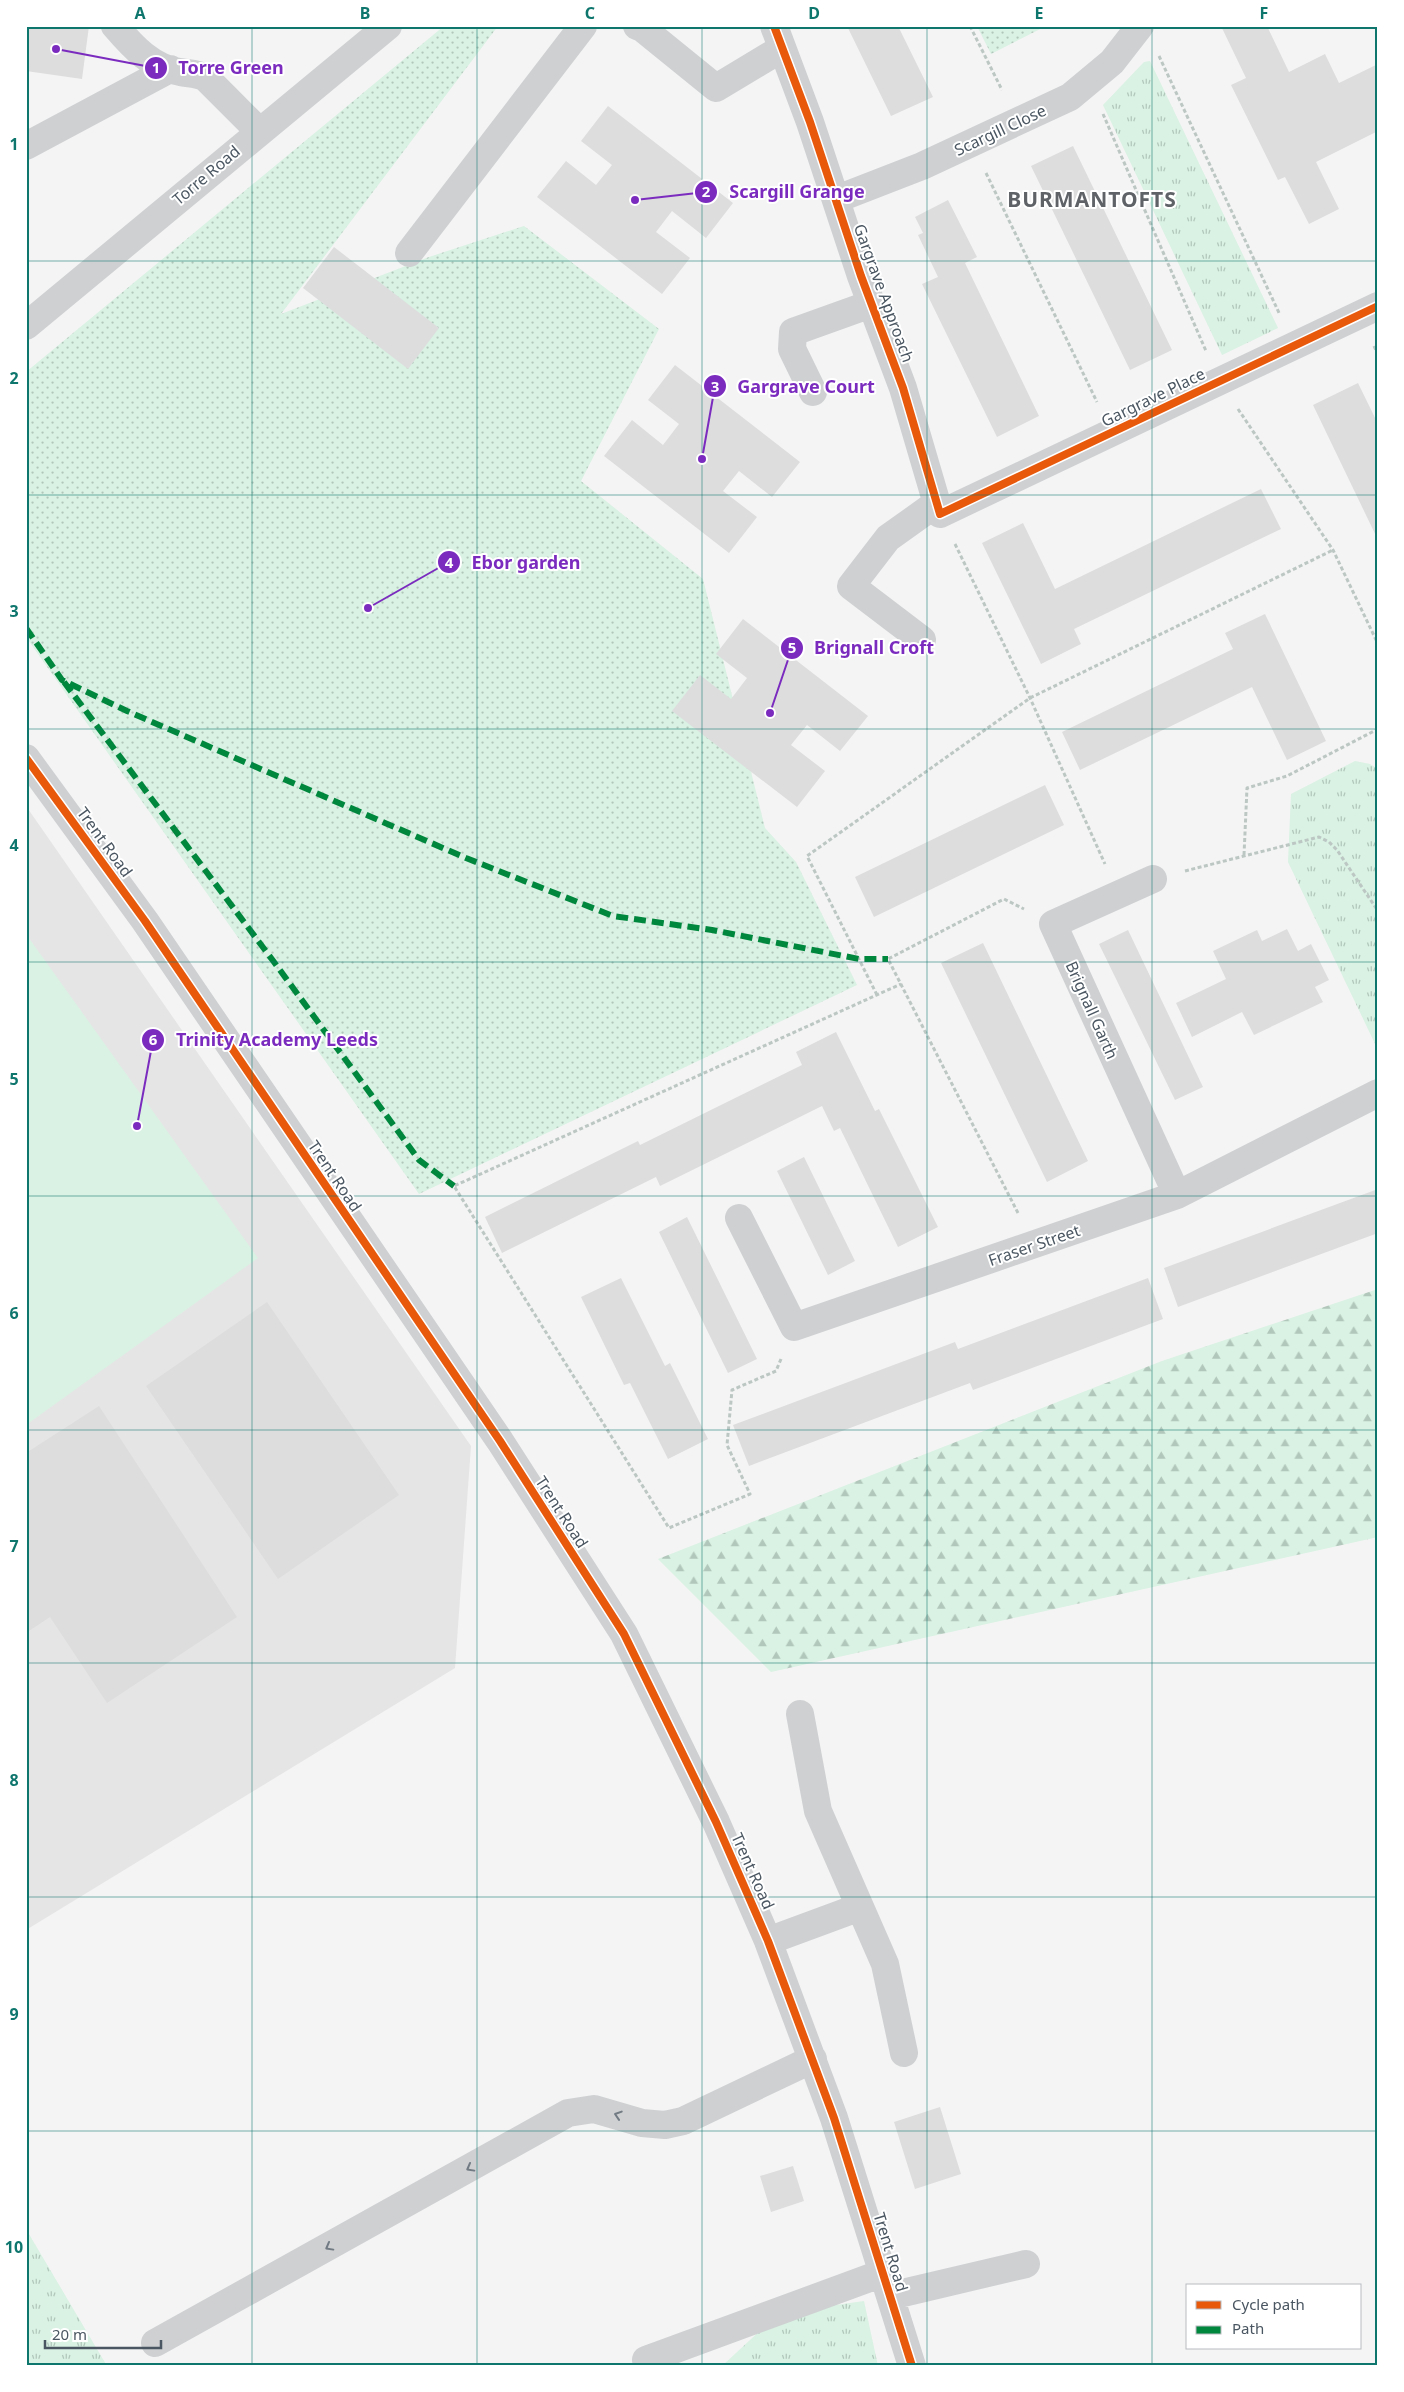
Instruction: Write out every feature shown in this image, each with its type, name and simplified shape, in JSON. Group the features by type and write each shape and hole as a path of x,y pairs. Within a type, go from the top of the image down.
{"street":[{"path":"115,26 132,46 158,66 170,70 196,73 206,78 259,131"},
{"name":"Torre Road","path":"26,326 388,26"},
{"path":"409,253 583,26"},
{"path":"637,26 642,28 716,88 778,38"},
{"name":"Scargill Close","path":"837,199 922,166 972,144 1017,120 1070,97 1112,62 1140,26"},
{"name":"Gargrave Approach","path":"778,38 810,122 871,304 903,388 939,509"},
{"path":"26,146 170,70"},
{"path":"814,392 792,349 793,332 871,304"},
{"name":"Gargrave Place","path":"922,640 851,586 888,538 939,509 1111,432 1378,306"},
{"name":"Trent Road","path":"26,758 145,921 500,1441 624,1634 716,1822 768,1941 834,2118 912,2366"},
{"path":"1053,924 1153,878"},
{"name":"Brignall Garth","path":"1053,924 1176,1195"},
{"name":"Fraser Street","path":"794,1327 1176,1195 1378,1093"},
{"path":"739,1218 794,1327"},
{"path":"800,1714 818,1811 885,1964 904,2052"},
{"path":"768,1941 860,1907"},
{"path":"155,2343 568,2113 594,2108 642,2123 665,2125 683,2121 813,2059"},
{"path":"646,2360 886,2284 1026,2264"}],"path":[{"path":"970,26 1017,120"},
{"path":"1158,53 1294,345"},
{"path":"972,144 1111,432"},
{"path":"939,509 1030,698 1118,894"},
{"path":"877,995 808,856 1030,698 1333,550"},
{"path":"1244,855 1248,788 1287,776 1378,729"},
{"path":"1153,878 1319,837 1329,842 1337,850 1378,911"},
{"path":"1035,1245 888,959 1004,899 1053,924"},
{"path":"794,1327 776,1371 732,1390 727,1445 750,1494 669,1528 454,1186 901,984"}],"shaded area":[{"path":"26,806 471,1446 455,1668 26,1930"}],"green space":[{"path":"444,26 498,26 281,314 429,257 524,226 659,329 581,481 703,579 765,828 796,862 857,985 419,1194 26,637 26,372"},
{"path":"977,26 1046,26 991,54"},
{"path":"1150,61 1278,328 1222,355 1103,105 1144,62"},
{"path":"1355,761 1370,764 1378,769 1378,1050 1288,862 1291,794"},
{"path":"26,934 258,1258 26,1425"},
{"path":"1378,1289 1378,1537 771,1672 658,1559 1162,1361"},
{"path":"26,2229 107,2366 26,2366"},
{"path":"864,2301 878,2366 722,2366 779,2313"}],"building":[{"path":"26,26 89,26 82,79 26,71"},
{"path":"847,26 898,26 933,97 891,116"},
{"path":"1221,26 1267,26 1289,72 1325,54 1339,83 1378,64 1378,131 1316,162 1339,209 1309,224 1285,177 1278,180 1231,85 1246,78"},
{"path":"608,106 733,203 706,238 672,211 656,232 690,258 662,294 537,197 566,161 596,185 612,165 581,141"},
{"path":"1073,146 1172,350 1130,370 1031,166"},
{"path":"948,200 977,257 965,263 1039,416 997,437 922,284 938,277 918,235 923,233 915,217"},
{"path":"334,247 439,328 408,369 303,288"},
{"path":"675,365 800,462 772,497 739,471 723,491 757,517 729,553 604,456 632,420 663,445 679,424 648,400"},
{"path":"1358,383 1378,424 1378,540 1313,405"},
{"path":"1261,489 1281,529 1074,629 1081,644 1041,664 982,543 1023,523 1055,589"},
{"path":"1265,614 1326,741 1287,760 1252,687 1080,770 1062,732 1233,649 1225,633"},
{"path":"743,619 868,716 840,751 807,725 791,745 825,771 797,807 672,711 700,675 731,699 747,678 716,654"},
{"path":"1045,785 1064,825 874,917 855,877"},
{"path":"1287,929 1298,951 1311,944 1329,980 1315,987 1323,1002 1254,1035 1242,1012 1192,1037 1176,1003 1226,979 1213,951 1257,930 1262,941"},
{"path":"1128,930 1203,1087 1175,1100 1099,944"},
{"path":"983,943 1088,1161 1047,1182 941,963"},
{"path":"836,1032 875,1111 879,1109 938,1227 898,1247 840,1128 834,1131 822,1106 660,1186 656,1177 502,1253 485,1217 638,1141 640,1145 802,1065 796,1052"},
{"path":"804,1157 855,1261 828,1275 777,1171"},
{"path":"1378,1189 1378,1233 1178,1307 1164,1268"},
{"path":"687,1217 757,1359 728,1373 659,1232"},
{"path":"621,1278 665,1366 670,1363 708,1439 668,1459 630,1383 624,1385 581,1297"},
{"path":"1148,1278 1163,1319 973,1390 970,1383 749,1466 733,1425 955,1342 958,1349"},
{"path":"267,1302 399,1495 278,1579 146,1386"},
{"path":"99,1406 237,1617 107,1703 50,1617 26,1633 26,1453"},
{"path":"940,2107 961,2174 915,2189 894,2122"},
{"path":"793,2166 804,2201 771,2212 760,2176"}],"marked path":[{"path":"26,628 62,680 127,711 466,858 613,916 712,930 859,959 888,959"},
{"path":"64,682 274,962 419,1160 454,1186"}],"cycle path":[{"path":"774,26 810,122 861,276 903,388 940,514 1378,306"},
{"path":"26,758 145,921 500,1441 624,1634 716,1822 768,1941 834,2118 912,2366"}],"place":[{"name":"Torre Green","path":"56,49"},
{"name":"Scargill Grange","path":"635,200"},
{"name":"Gargrave Court","path":"702,459"},
{"name":"Ebor garden","path":"368,608"},
{"name":"Brignall Croft","path":"770,713"},
{"name":"Trinity Academy Leeds","path":"137,1126"}],"district":[{"name":"BURMANTOFTS","path":"1092,200"}]}
